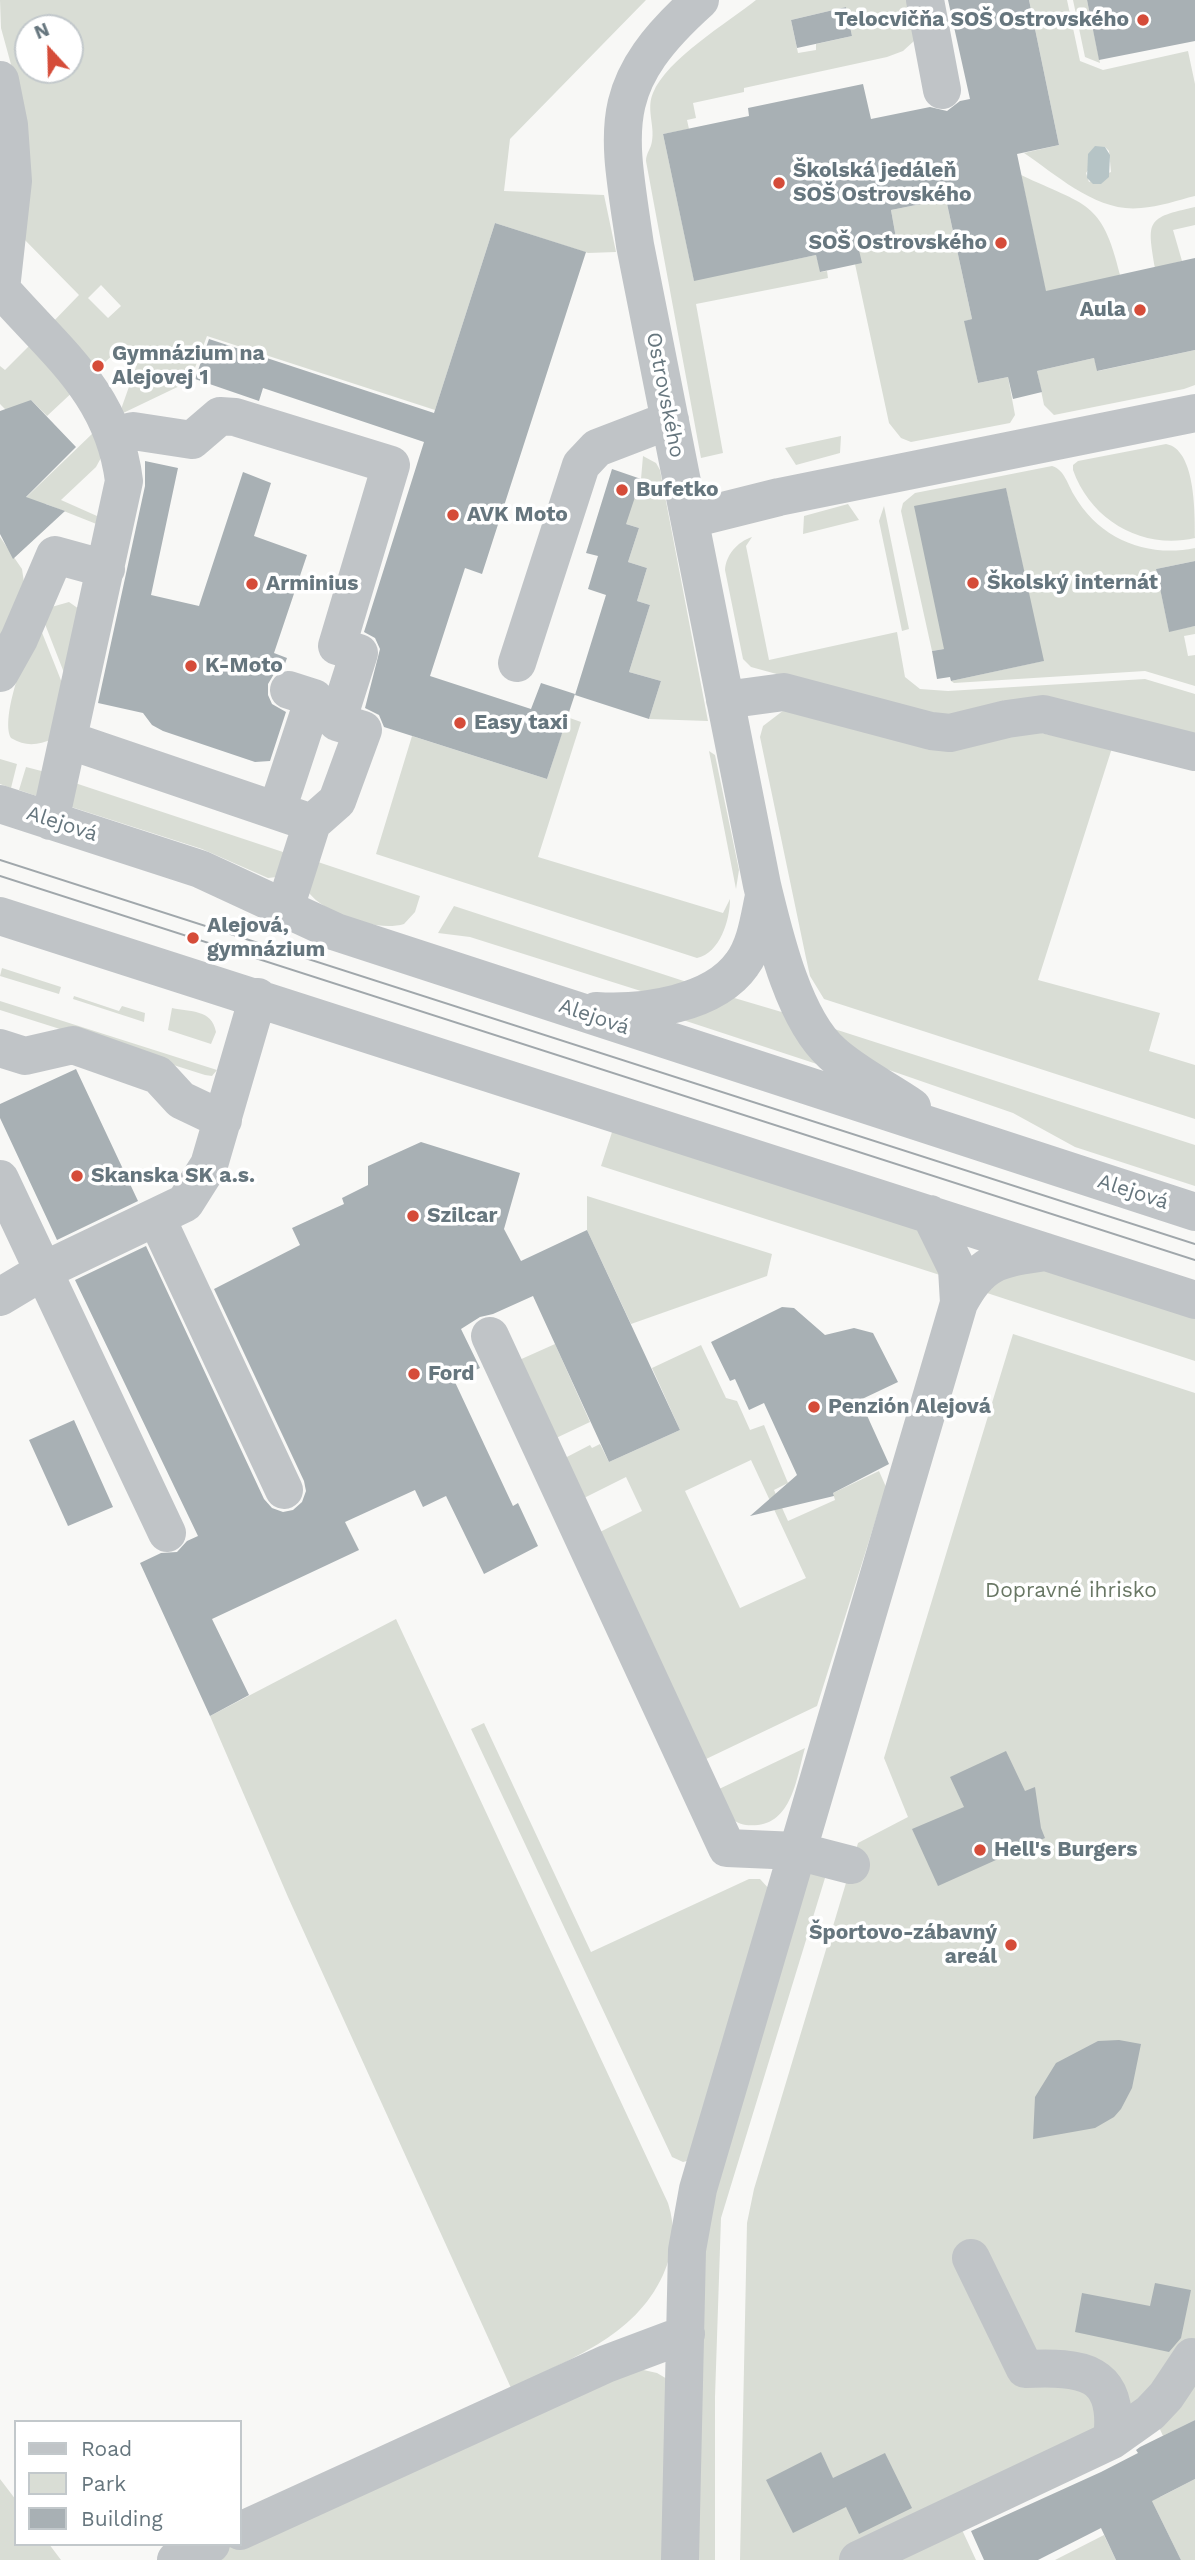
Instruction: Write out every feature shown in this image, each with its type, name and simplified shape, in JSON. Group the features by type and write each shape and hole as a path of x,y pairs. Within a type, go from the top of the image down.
{"street":[{"name":"Ostrovského","path":"700,0 649,52 635,74 622,136 635,245 764,894 797,997 819,1038 831,1052 860,1073 950,1132"},
{"path":"925,0 942,90"},
{"path":"0,80 9,125 13,181 1,289 85,380 114,435 124,481 50,821"},
{"path":"691,519 1006,450 1195,413"},
{"path":"68,740 294,817 337,801 363,730 337,722 359,653 337,646 391,465 235,417 219,416 192,440 133,431 114,435"},
{"path":"517,663 581,465 587,455 597,448 670,421"},
{"path":"0,673 19,639 55,555 106,569"},
{"path":"285,908 294,817 314,698 289,690"},
{"path":"725,700 784,692 931,731 950,733 1007,719 1043,714 1195,752"},
{"name":"Alejová","path":"0,804 200,869 335,932 1195,1212"},
{"path":"578,1010 606,1012 674,1003 722,984 743,964 751,949 764,894"},
{"path":"0,916 1195,1300"},
{"path":"0,1297 45,1270 157,1219 185,1203 204,1177 223,1121 258,997"},
{"path":"0,1048 25,1056 73,1045 158,1074 181,1100 223,1121"},
{"path":"0,1179 167,1533"},
{"path":"930,1214 957,1269 959,1303"},
{"path":"157,1219 284,1490"},
{"path":"680,2560 687,2250 698,2189 959,1303 982,1269 1006,1258 1046,1252"},
{"path":"490,1336 727,1848 797,1851 851,1865"},
{"path":"971,2258 1025,2369 1069,2368 1097,2380 1112,2404 1115,2418 1112,2440"},
{"path":"242,2530 606,2364 686,2334"},
{"path":"858,2560 1112,2440 1150,2413 1166,2396 1192,2357"},
{"path":"176,2560 207,2546"}],"green space":[{"name":"Gymnázium na Alejovej 1","path":"0,0 646,0 510,139 504,191 604,195 616,252 588,253 495,223 435,410 207,336 190,381 119,415 137,364 116,352 92,374 48,327 79,295 20,235 16,84 84,84 84,14 14,14 14,75 1,28","holes":["101,285 121,306 108,318 88,298"]},
{"path":"756,0 916,0 914,41 903,51 887,57 744,88 744,92 693,103 696,118 687,120 689,129 663,134 694,280 816,255 821,272 827,271 828,278 696,304 723,453 701,458 646,161 653,135 650,105 660,80 671,67 699,42","holes":["846,7 852,36 816,44 816,50 798,53 791,20"]},
{"path":"1029,0 1067,0 1080,61 1103,70 1188,51 1195,84 1195,196 1162,205 1125,208 1093,199 1024,153 1059,145","holes":["1105,147 1109,151 1111,172 1089,182 1086,173"]},
{"path":"1073,0 1087,0 1100,63 1085,57"},
{"path":"1021,175 1088,208 1106,232 1120,275 1048,303"},
{"path":"946,199 972,319 965,321 978,383 1008,377 1015,415 1010,423 911,442 901,438 889,423 855,264 858,246 896,238 891,210"},
{"path":"1195,207 1195,225 1173,230 1182,261 1155,268 1151,240 1154,224 1167,214"},
{"path":"33,342 77,388 47,416 31,400 12,416 0,404 0,366 5,370"},
{"path":"1195,350 1195,385 1054,415 1044,405 1037,371 1094,358 1098,371"},
{"path":"93,433 102,456 96,467 61,500 106,520 104,527 46,504 25,524 14,509"},
{"path":"841,436 840,453 796,465 785,448"},
{"path":"1166,444 1176,448 1188,469 1193,497 1195,538 1157,540 1121,528 1092,504 1073,470 1073,465 1078,461"},
{"path":"643,456 656,463 660,470 708,721 649,719 661,681 629,672 650,605 637,601 647,568 628,562 639,528 623,523 641,479"},
{"path":"1052,466 1063,474 1084,510 1111,534 1126,542 1159,550 1195,548 1195,561 1156,569 1169,631 1195,626 1195,634 1184,636 1188,656 1195,655 1195,686 1145,671 954,683 951,681 1043,661 1006,489 944,649 932,651 901,511 903,503 915,493"},
{"path":"848,504 859,520 803,534 804,516"},
{"path":"884,506 909,629 902,631 879,521"},
{"path":"0,537 22,569 25,589 0,646"},
{"path":"752,537 746,546 769,660 897,632 905,677 920,689 948,691 1145,679 1195,694 1195,737 934,717 751,667 743,659 725,570 733,550"},
{"path":"69,602 79,609 70,688 43,619 48,608"},
{"path":"39,625 68,698 53,739 27,744 11,738 9,715 22,666"},
{"path":"784,710 1027,730 1112,748 1038,980 1160,1013 1149,1051 1195,1065 1195,1119 824,999 810,976 760,737 763,726"},
{"path":"567,717 581,722 538,857 723,913 730,899 726,926 718,943 705,955 697,958 376,854 412,736 547,779"},
{"path":"709,751 715,755 739,870 736,889"},
{"path":"0,759 17,764 11,788 0,784"},
{"path":"26,767 53,774 45,799 19,790"},
{"path":"69,781 289,854 277,877 268,878 202,849 65,805"},
{"path":"315,861 420,896 415,912 404,924 393,926 367,924 340,915 309,893"},
{"path":"454,906 696,985 644,992 470,937 438,933"},
{"path":"2,968 61,987 59,994 0,976"},
{"path":"74,996 119,1011 122,1006 145,1013 144,1022 73,999"},
{"path":"731,997 785,1013 832,1069 680,1019"},
{"path":"0,1001 217,1070 212,1076 205,1075 0,1010"},
{"path":"172,1008 199,1013 210,1019 216,1032 211,1044 168,1030"},
{"path":"825,1026 1195,1145 1195,1186 1075,1147 1013,1113 863,1061"},
{"path":"613,1129 918,1227 943,1276 601,1166"},
{"path":"587,1196 772,1254 767,1276 631,1324 587,1230"},
{"path":"1032,1264 1195,1317 1195,1361 987,1293 996,1283"},
{"name":"Športovo-zábavný areál","path":"1013,1334 1195,1393 1195,2358 1166,2396 854,2560 740,2560 747,2223 754,2189 858,1843 908,1817 884,1758"},
{"path":"555,1344 590,1422 554,1439 517,1361"},
{"path":"701,1345 726,1398 737,1401 750,1430 764,1425 788,1483 774,1490 788,1521 835,1500 833,1493 879,1471 886,1487 817,1706 704,1760 598,1533 642,1511 626,1477 582,1499 563,1459 590,1445 592,1448 600,1444 609,1462 680,1430 652,1368","holes":["751,1460 806,1578 740,1608 685,1491"]},
{"path":"396,1619 668,2203 672,2221 672,2248 667,2266 651,2297 635,2315 598,2344 511,2388 288,1897 210,1716"},
{"path":"484,1723 591,1952 749,1879 760,1879 770,1890 691,2160 683,2162 672,2157 471,1729"},
{"path":"805,1748 792,1795 779,1815 770,1822 758,1825 740,1824 731,1818 717,1790"},
{"path":"819,1869 825,1878 721,2218 715,2397 715,2560 696,2560 701,2230 806,1874"},
{"path":"639,2369 657,2373 674,2383 672,2560 196,2560 228,2546 242,2546 242,2540"},
{"path":"1195,2377 1195,2420 1163,2436 1154,2416"},
{"path":"0,2479 14,2497 14,2546 50,2546 61,2560 0,2560"},
{"path":"1195,2479 1195,2560 1181,2560 1146,2489 1160,2497"},
{"path":"957,2519 976,2560 876,2560"},
{"path":"1104,2535 1116,2560 1055,2560"}],"shaded area":[{"path":"1095,146 1105,147 1110,155 1109,177 1101,184 1093,184 1087,178 1088,154"}],"building":[{"path":"948,0 1029,0 1059,145 1017,154 1046,291 1195,258 1195,350 1097,371 1094,358 1037,371 1042,392 1013,399 1008,377 978,383 964,321 972,319 946,199 891,210 896,238 858,246 862,263 820,272 816,255 694,281 663,134 749,116 748,108 863,84 871,119 930,107 947,111 960,101 970,99"},
{"name":"Telocvičňa SOŠ Ostrovského","path":"1087,0 1195,0 1195,41 1099,60"},
{"path":"846,7 852,36 797,48 791,20"},
{"path":"495,223 586,252 482,574 465,568 430,676 531,709 541,683 575,694 547,779 384,727 379,715 365,708 380,649 375,638 364,632 424,442 263,388 259,401 195,379 209,339 434,413"},
{"path":"31,400 76,447 26,497 65,511 13,559 0,534 0,411"},
{"path":"145,461 178,468 151,595 199,606 243,472 271,483 254,536 307,555 274,653 287,658 283,669 274,674 268,684 268,695 272,704 286,712 270,761 255,762 163,731 152,725 143,713 98,703 145,486"},
{"path":"612,469 641,479 626,524 639,528 628,562 647,568 637,601 650,605 629,672 661,681 649,719 575,695 606,595 588,589 598,556 586,553"},
{"path":"1006,488 1044,661 951,681 950,677 937,679 932,651 944,649 914,506"},
{"path":"1195,561 1195,626 1169,632 1156,569"},
{"name":"Skanska SK a.s.","path":"76,1069 138,1201 57,1240 0,1118 0,1104"},
{"path":"421,1142 520,1173 504,1229 521,1261 587,1230 680,1430 609,1462 533,1296 480,1317 461,1329 480,1368 454,1380 513,1506 518,1503 538,1546 484,1574 446,1496 423,1507 415,1490 345,1522 359,1550 212,1619 249,1695 210,1716 140,1563 161,1553 177,1552 187,1541 198,1536 75,1280 146,1246 264,1499 272,1508 283,1512 293,1510 302,1502 306,1491 304,1481 214,1289 300,1245 292,1228 344,1204 342,1198 368,1185 368,1166"},
{"name":"Penzión Alejová","path":"782,1307 794,1308 825,1335 854,1328 873,1333 898,1382 860,1400 889,1464 833,1493 834,1496 750,1516 797,1475 764,1403 749,1410 735,1379 730,1381 711,1342"},
{"path":"74,1420 113,1507 68,1526 29,1440"},
{"path":"1006,1751 1025,1791 1035,1787 1045,1838 938,1886 912,1829 964,1807 950,1777"},
{"path":"1119,2040 1141,2044 1132,2088 1121,2109 1114,2117 1095,2128 1033,2139 1035,2097 1056,2063 1098,2041"},
{"path":"1155,2283 1191,2290 1181,2338 1169,2352 1075,2332 1082,2293 1150,2306"},
{"path":"1195,2420 1195,2479 1152,2501 1181,2560 1116,2560 1101,2528 1038,2560 984,2560 971,2531 1101,2472 1138,2453 1136,2450 1140,2447"},
{"path":"821,2452 833,2478 885,2453 912,2508 859,2534 846,2507 793,2533 766,2480"}],"tram line":[{"path":"0,860 1195,1244"},
{"path":"0,876 1195,1260"}],"place":[{"name":"Telocvičňa SOŠ Ostrovského","path":"1143,20"},
{"name":"Školská jedáleň SOŠ Ostrovského","path":"779,183"},
{"name":"SOŠ Ostrovského","path":"1001,243"},
{"name":"Aula","path":"1140,310"},
{"name":"Gymnázium na Alejovej 1","path":"98,366"},
{"name":"Bufetko","path":"622,490"},
{"name":"AVK Moto","path":"453,515"},
{"name":"Školský internát","path":"973,583"},
{"name":"Arminius","path":"252,584"},
{"name":"K-Moto","path":"191,666"},
{"name":"Easy taxi","path":"460,723"},
{"name":"Alejová, gymnázium","path":"193,938"},
{"name":"Skanska SK a.s.","path":"77,1176"},
{"name":"Szilcar","path":"413,1216"},
{"name":"Ford","path":"414,1374"},
{"name":"Penzión Alejová","path":"814,1407"},
{"name":"Hell's Burgers","path":"980,1850"},
{"name":"Športovo-zábavný areál","path":"1011,1945"}],"park label":[{"name":"Dopravné ihrisko","path":"1071,1591"}]}
